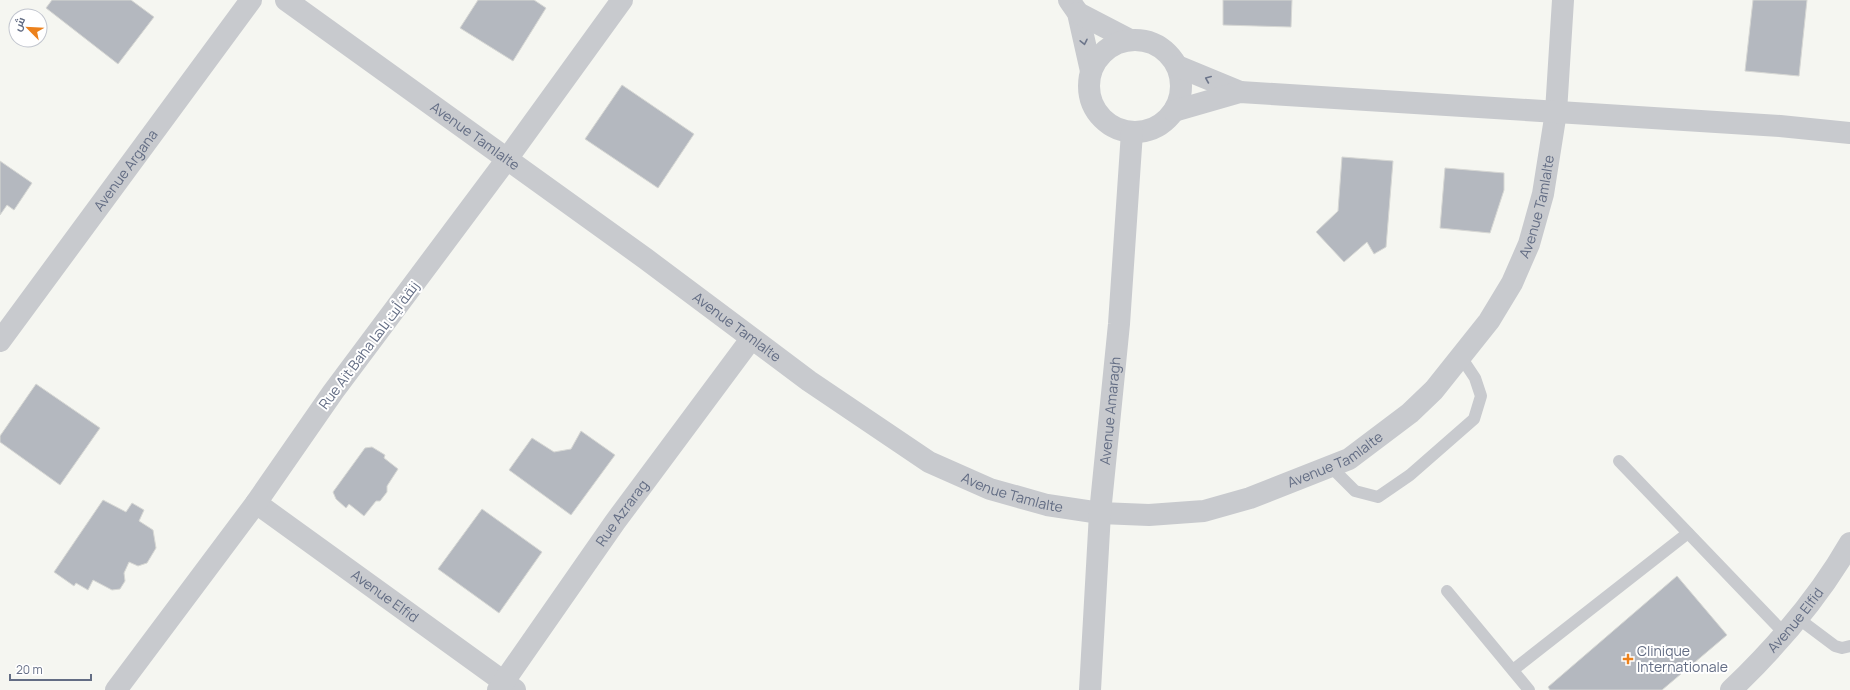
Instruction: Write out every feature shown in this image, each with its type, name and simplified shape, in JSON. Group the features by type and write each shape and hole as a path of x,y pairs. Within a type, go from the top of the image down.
{"street":[{"name":"Avenue Argana","path":"0,341 251,0"},
{"name":"Avenue Tamlalte","path":"286,0 646,259 751,339 834,398 929,462 990,489 1047,505 1100,513 1149,515 1204,511 1250,498 1349,459 1410,413 1434,390 1461,357 1493,315 1512,283 1529,244 1543,194 1556,112 1563,0"},
{"name":"Rue Ait Baha زنقة أيت باها","path":"116,690 256,503 333,392 507,159 622,0"},
{"path":"1073,6 1130,40"},
{"path":"1073,6 1091,71 1089,88 1092,105 1102,118 1115,128 1132,132 1144,132 1156,128 1166,121 1174,111 1180,96 1182,81 1177,66 1169,54 1158,45 1144,40 1130,40 1113,45 1100,56 1091,71"},
{"path":"1177,66 1240,92 1780,126 1850,133"},
{"path":"1174,111 1240,92"},
{"name":"Avenue Amaragh","path":"1090,690 1100,513 1119,324 1132,132"},
{"name":"Rue Azrarag","path":"506,687 615,522 751,339"},
{"name":"Avenue Elfid","path":"256,503 506,687"},
{"name":"Avenue Elfid","path":"1730,690 1792,626 1834,572 1850,543"}],"lane":[{"path":"1330,466 1355,491 1378,497 1410,475 1474,419 1481,396 1476,378 1461,357"},
{"path":"1619,461 1688,533 1792,626 1835,646 1842,648 1850,646"},
{"path":"1513,670 1688,533"},
{"path":"1447,590 1529,690"}],"building":[{"path":"52,0 131,0 154,17 118,64 48,10 48,8 46,8"},
{"path":"478,0 534,0 546,8 513,61 460,28"},
{"path":"1223,0 1292,0 1291,27 1223,25"},
{"path":"1753,0 1807,0 1799,76 1745,71"},
{"path":"622,85 694,134 658,188 585,139"},
{"path":"1342,157 1393,161 1386,247 1374,254 1367,242 1344,262 1316,232 1338,211"},
{"path":"0,161 32,183 14,210 7,205 0,215"},
{"path":"1445,168 1504,173 1504,190 1490,233 1440,228"},
{"path":"36,384 100,428 60,485 0,442 0,436"},
{"path":"581,431 615,455 571,515 509,470 532,438 554,452 571,449"},
{"path":"372,447 385,455 384,458 398,469 387,486 387,492 380,501 376,501 364,516 349,504 346,508 336,499 333,492 365,448"},
{"path":"103,500 126,512 132,503 144,510 139,521 153,530 156,548 147,563 138,566 129,562 124,573 125,581 120,589 112,590 93,580 88,590 76,583 74,586 54,572"},
{"path":"482,509 542,552 499,613 438,569"},
{"path":"1677,576 1727,635 1662,690 1550,690 1548,687"}],"place":[{"name":"Clinique Internationale","path":"1628,659"}]}
